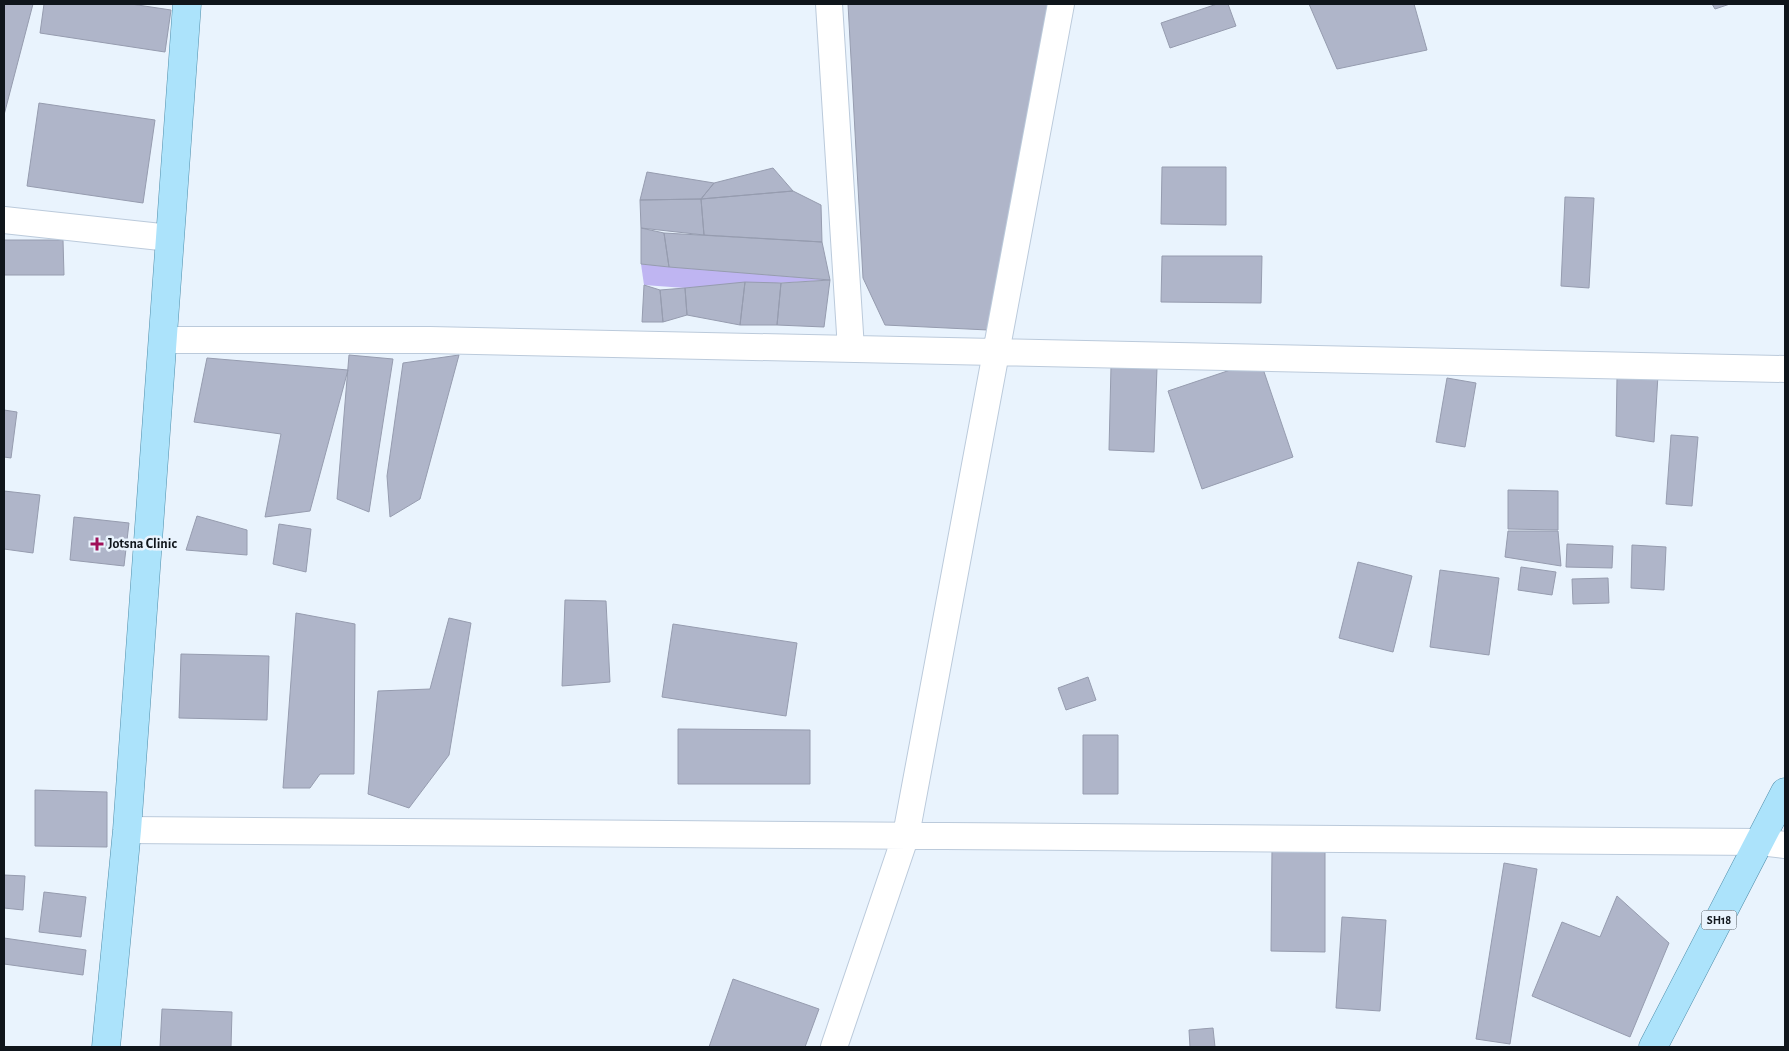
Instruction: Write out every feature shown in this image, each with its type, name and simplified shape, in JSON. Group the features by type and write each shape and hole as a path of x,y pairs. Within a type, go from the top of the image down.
{"main road":[{"path":"106,1047 127,830 187,4"},
{"name":"SH18","path":"1653,1047 1773,843 1785,792"}],"street":[{"path":"828,4 850,349"},
{"path":"834,1047 906,835 1061,4"},
{"path":"4,220 170,238"},
{"path":"163,340 430,340 1785,369"},
{"path":"127,830 1773,843"}],"shaded area":[{"path":"641,264 830,280 685,288 644,285"}],"building":[{"path":"4,4 33,4 4,115"},
{"path":"44,4 131,4 171,10 165,52 40,33"},
{"path":"848,4 1052,4 988,330 885,325 863,278"},
{"path":"1217,4 1228,4 1236,26 1170,48 1161,23"},
{"path":"1309,4 1414,4 1427,50 1337,69"},
{"path":"1712,4 1730,4 1715,9"},
{"path":"39,103 155,120 143,203 27,186"},
{"path":"1162,167 1226,167 1226,225 1161,224"},
{"path":"773,168 793,191 701,199 714,183"},
{"path":"647,172 714,183 701,199 640,200"},
{"path":"793,191 821,205 822,242 704,235 701,199"},
{"path":"1565,197 1594,198 1589,288 1561,286"},
{"path":"701,199 704,235 641,228 640,200"},
{"path":"641,228 664,233 669,267 641,264"},
{"path":"664,233 822,242 830,280 669,267"},
{"path":"4,240 63,240 64,275 4,275"},
{"path":"1162,256 1262,256 1261,303 1161,302"},
{"path":"830,280 824,327 777,325 781,283"},
{"path":"745,282 740,325 687,315 685,288"},
{"path":"745,282 781,283 777,325 740,325"},
{"path":"644,285 660,290 663,322 642,322"},
{"path":"685,288 687,315 663,322 660,290"},
{"path":"349,355 393,359 369,512 337,499"},
{"path":"459,355 420,499 390,517 387,476 403,363"},
{"path":"207,358 348,370 310,511 265,517 281,434 194,422"},
{"path":"1260,360 1293,457 1202,489 1168,391"},
{"path":"1111,366 1157,368 1154,452 1109,450"},
{"path":"1658,375 1654,442 1616,436 1617,378"},
{"path":"1447,378 1476,383 1465,447 1436,442"},
{"path":"4,410 17,412 11,458 4,457"},
{"path":"1671,435 1698,437 1692,506 1666,504"},
{"path":"1508,490 1558,491 1558,530 1508,529"},
{"path":"4,491 40,495 33,553 4,549"},
{"path":"197,516 247,530 247,555 186,550"},
{"path":"74,517 129,523 124,566 70,560"},
{"path":"279,524 311,529 306,572 273,564"},
{"path":"1508,531 1558,531 1561,566 1505,557"},
{"path":"1567,544 1613,546 1612,568 1566,567"},
{"path":"1632,545 1666,547 1664,590 1631,588"},
{"path":"1358,562 1412,576 1393,652 1339,638"},
{"path":"1521,567 1556,572 1552,595 1518,590"},
{"path":"1440,570 1499,578 1489,655 1430,647"},
{"path":"1608,578 1609,603 1573,604 1572,579"},
{"path":"565,600 606,601 610,682 562,686"},
{"path":"296,613 355,624 354,774 320,774 310,788 283,788"},
{"path":"449,618 471,623 449,755 409,808 368,794 378,691 430,689"},
{"path":"673,624 797,643 786,716 662,697"},
{"path":"181,654 269,656 267,720 179,718"},
{"path":"1088,677 1096,700 1066,710 1058,688"},
{"path":"678,729 810,730 810,784 678,784"},
{"path":"1083,735 1118,735 1118,794 1083,794"},
{"path":"35,790 107,792 107,847 35,846"},
{"path":"1272,849 1325,849 1325,952 1271,951"},
{"path":"1504,863 1537,869 1510,1044 1476,1039"},
{"path":"4,875 25,876 23,910 4,908"},
{"path":"44,892 86,897 81,937 39,932"},
{"path":"1617,896 1669,943 1630,1037 1532,996 1562,922 1600,937"},
{"path":"1342,917 1386,920 1380,1011 1336,1008"},
{"path":"4,938 86,950 83,975 4,964"},
{"path":"733,979 819,1009 805,1047 709,1047"},
{"path":"162,1009 232,1012 231,1047 160,1047"},
{"path":"1213,1028 1215,1047 1190,1047 1189,1030"}],"place":[{"name":"Jotsna Clinic","path":"97,544"}]}
